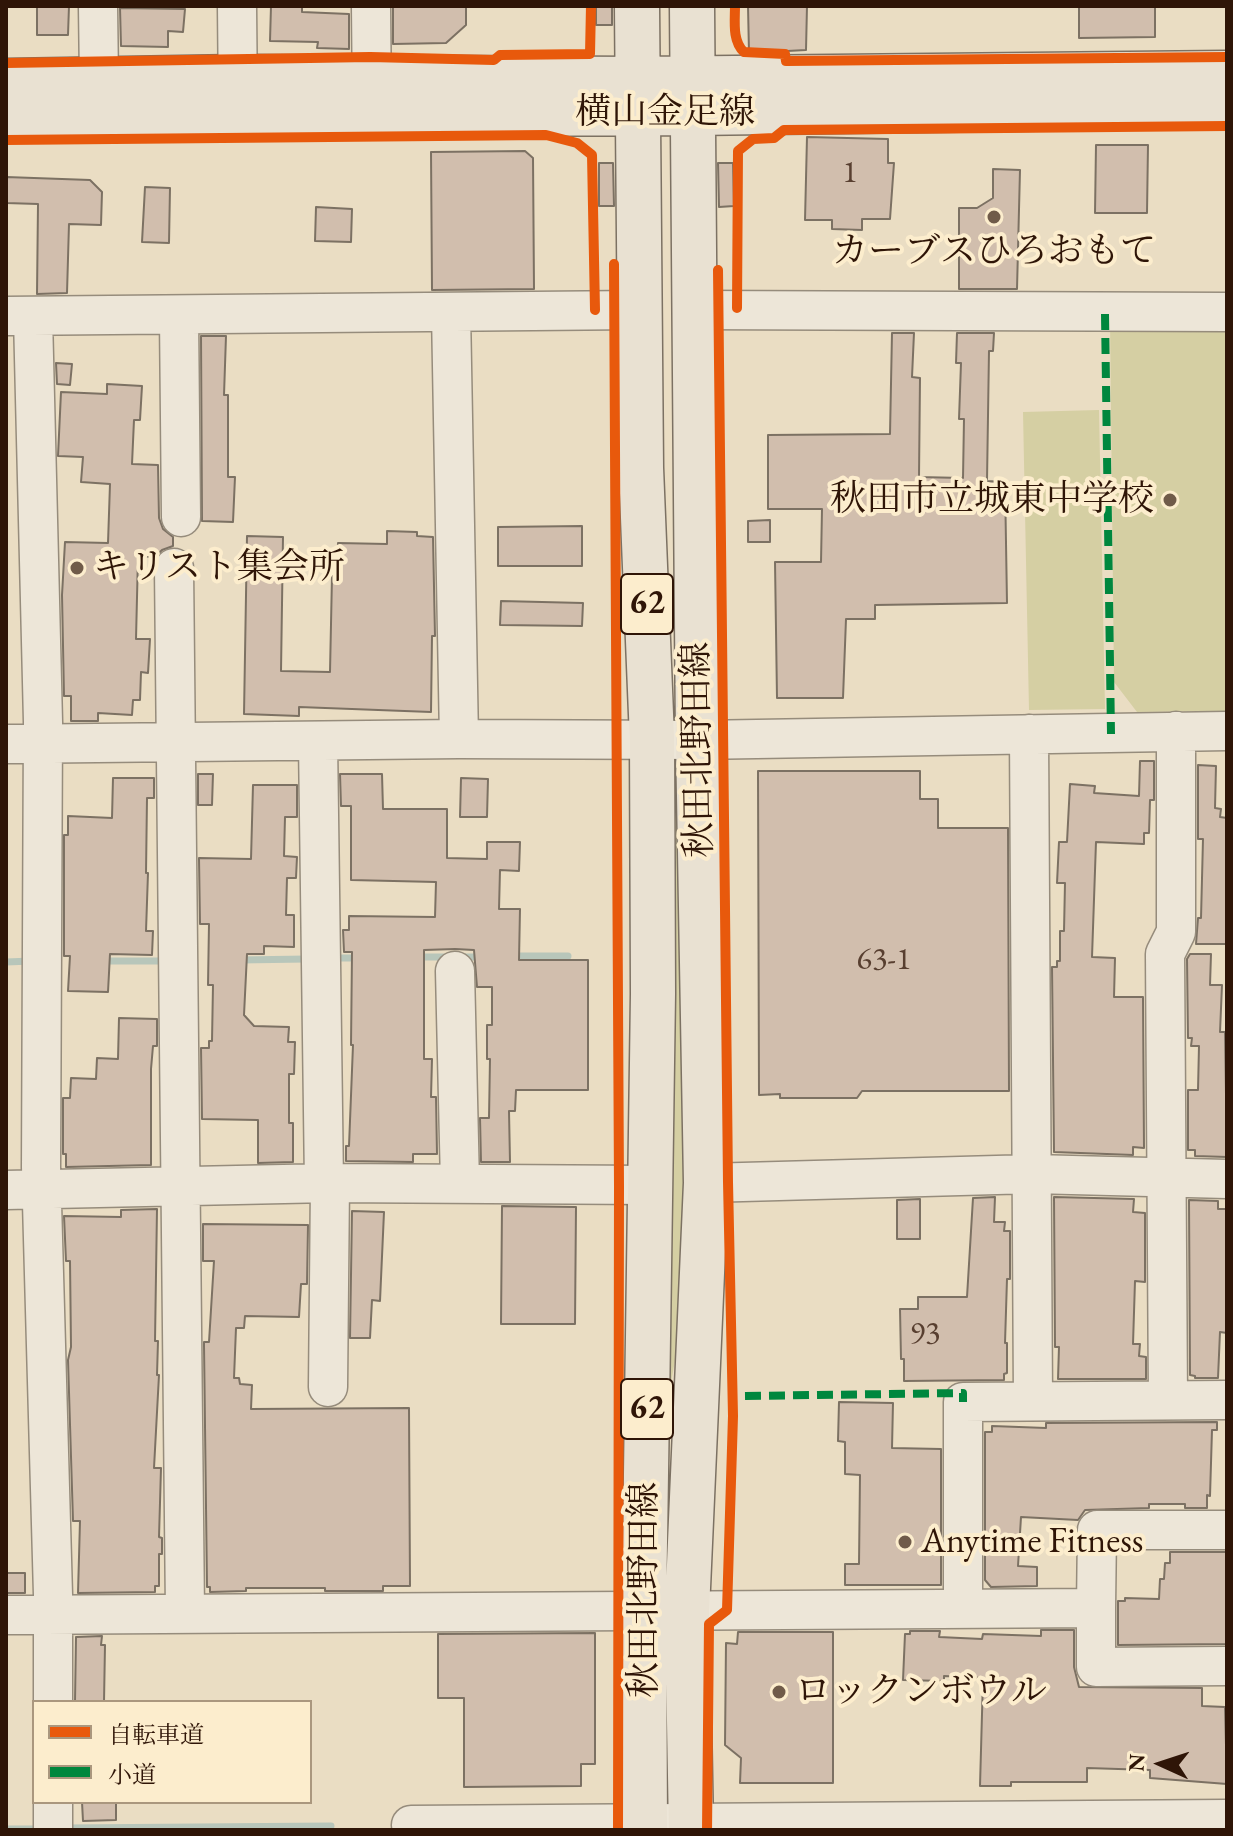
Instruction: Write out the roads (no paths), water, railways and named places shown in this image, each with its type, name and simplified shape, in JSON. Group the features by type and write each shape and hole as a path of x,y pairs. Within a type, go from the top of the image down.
{"main road":[{"name":"秋田北野田線","path":"637,6 641,468 652,739 650,1185 665,1610 691,1827"},
{"name":"秋田北野田線","path":"645,1827 706,1183 698,740 692,6"},
{"name":"横山金足線","path":"6,116 238,96 692,95 1227,73"},
{"name":"横山金足線","path":"6,81 99,80 238,96"},
{"name":"横山金足線","path":"692,95 1227,106"}],"street":[{"path":"98,6 99,80"},
{"path":"237,6 238,96"},
{"path":"371,6 372,95"},
{"path":"53,1700 53,1613 24,1189 20,317 638,310"},
{"path":"695,310 1227,312"},
{"path":"451,312 459,739"},
{"path":"179,317 181,517"},
{"path":"174,568 185,1612"},
{"path":"1168,1399 1165,954 1176,932 1176,731"},
{"path":"24,744 459,739 698,740 1227,731"},
{"path":"1029,734 1033,1401"},
{"path":"318,741 328,1387"},
{"path":"455,971 460,1184"},
{"path":"706,1183 1033,1174 1168,1180 1227,1179"},
{"path":"24,1189 327,1184 650,1185"},
{"path":"963,1609 963,1402 1227,1400"},
{"path":"1227,1530 1097,1530 1096,1667 1227,1666"},
{"path":"6,1615 1096,1608"},
{"path":"53,1804 53,1830"},
{"path":"411,1825 691,1827 1227,1819"}],"waterway":[{"path":"511,956 568,956"},
{"path":"415,957 483,957"},
{"path":"333,958 359,958"},
{"path":"239,960 307,959"},
{"path":"6,962 32,961"},
{"path":"100,961 168,961"},
{"path":"65,1828 331,1826"},
{"path":"6,1829 40,1829"}],"place":[{"name":"カーブスひろおもて","path":"994,217"},
{"name":"秋田市立城東中学校","path":"1170,500"},
{"name":"キリスト集会所","path":"77,568"},
{"name":"Anytime Fitness","path":"905,1542"},
{"name":"ロックンボウル","path":"779,1692"}]}
